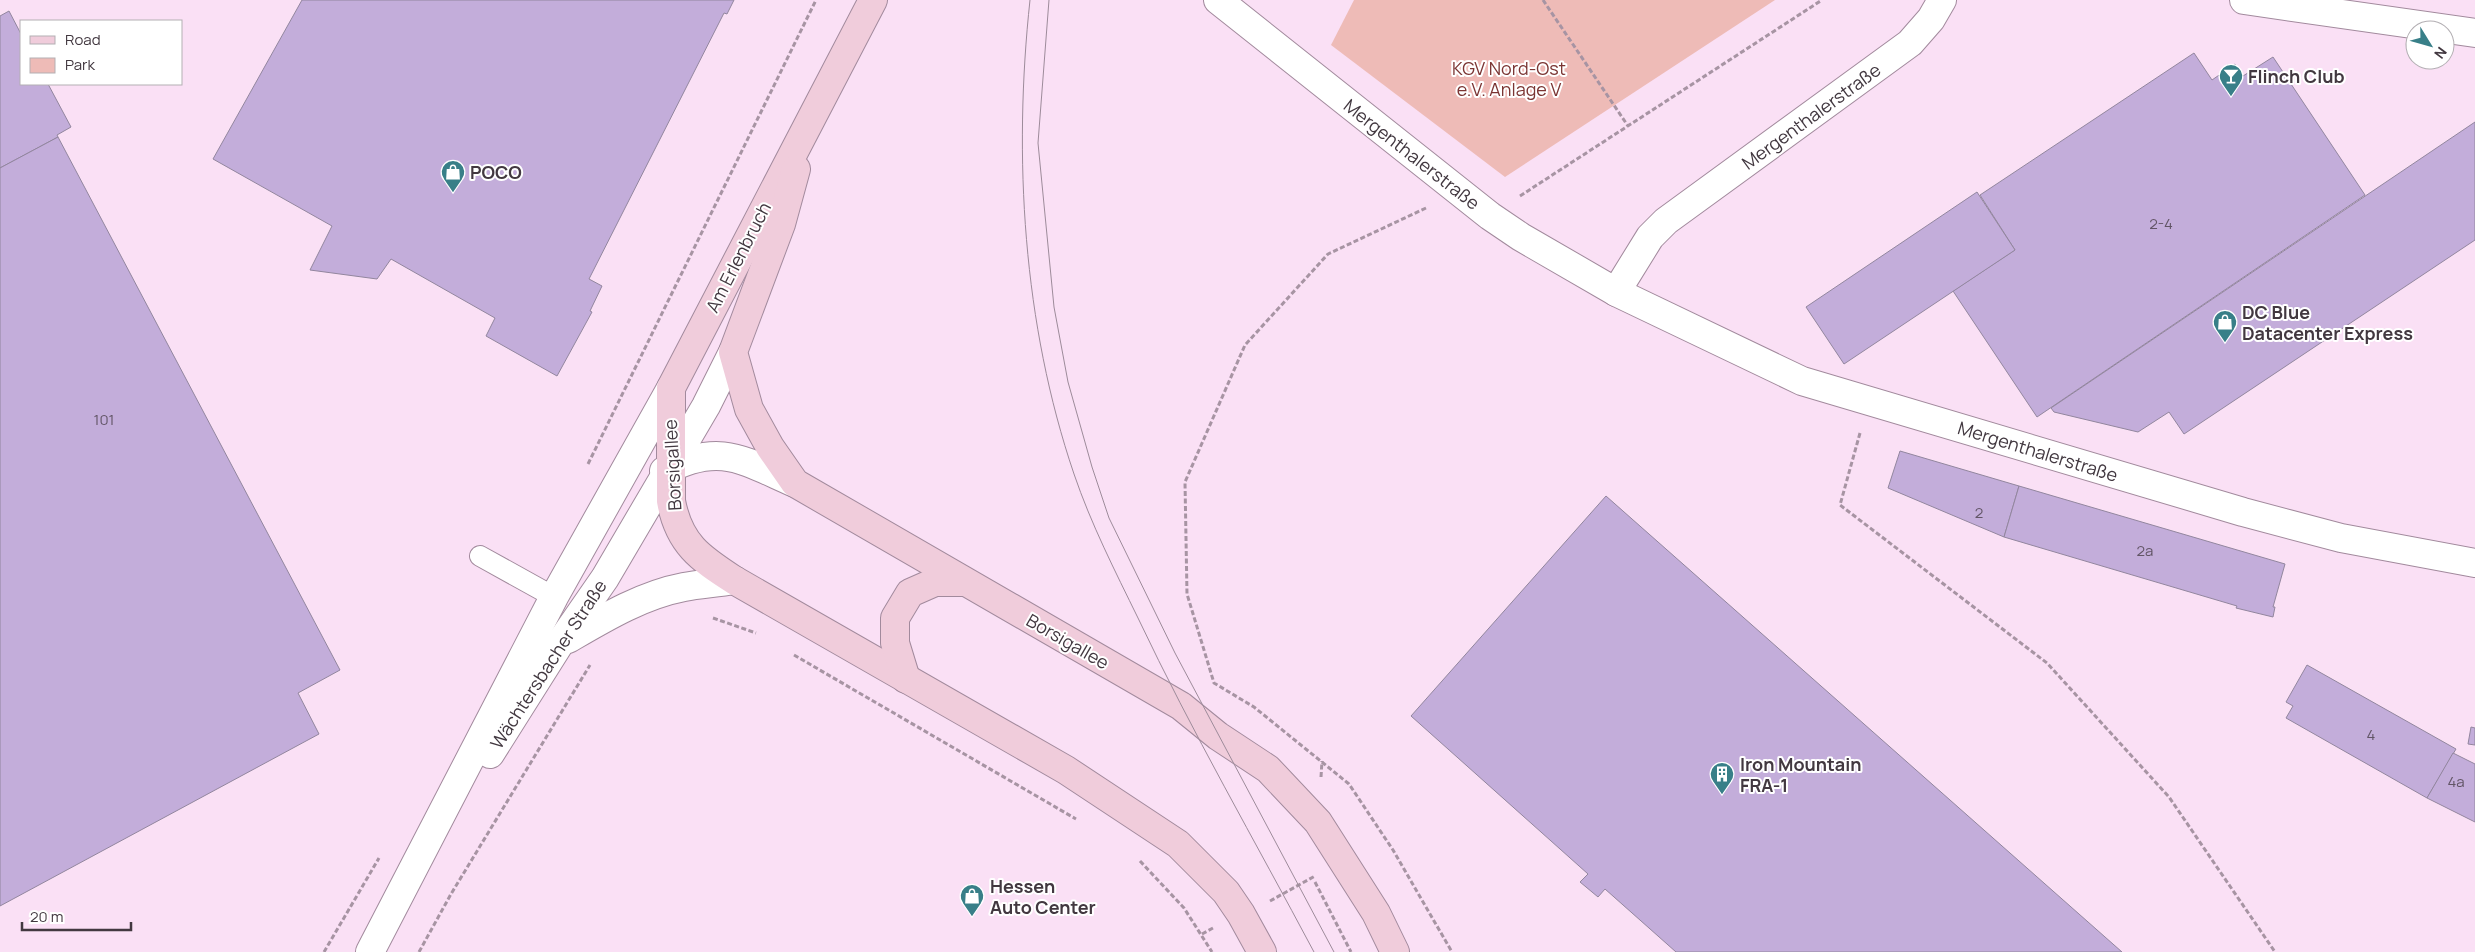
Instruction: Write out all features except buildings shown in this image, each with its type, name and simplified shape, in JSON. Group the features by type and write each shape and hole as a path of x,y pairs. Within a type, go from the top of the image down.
{"main road":[{"name":"Am Erlenbruch","path":"671,388 768,198 808,127 873,0"},
{"name":"Am Erlenbruch","path":"733,352 781,224 808,127"},
{"name":"Borsigallee","path":"733,352 749,409 770,447 795,483 1181,706 1218,736 1268,769 1318,822 1376,913 1395,952"},
{"name":"Borsigallee","path":"671,388 670,468 672,510 686,541 694,552 734,580 1066,770 1178,844 1226,892 1242,914 1262,952"},
{"path":"906,679 895,643 895,618 910,593 935,582 965,582"}],"street":[{"name":"Mergenthalerstraße","path":"1218,0 1490,216 1521,237 1616,292 1802,381 2261,517 2341,538 2475,563"},
{"name":"Mergenthalerstraße","path":"1616,292 1650,237 1666,221 1910,43 1931,19 1942,0"},
{"path":"2244,0 2475,33"},
{"name":"Wächtersbacher Straße","path":"421,857 560,643 605,578 670,468 733,352"},
{"name":"Wächtersbacher Straße","path":"370,952 421,857 455,784 554,597 671,388"},
{"path":"607,504 670,468 692,458 712,455 749,463 795,483"},
{"path":"560,643 613,614 652,596 683,587 734,580"}],"lane":[{"path":"480,556 554,597"}],"path":[{"path":"584,472 816,0"},
{"path":"1543,0 1628,126"},
{"path":"1490,216 1822,0"},
{"path":"1214,683 1187,594 1185,482 1245,345 1328,254 1461,192"},
{"path":"1868,401 1840,505 2047,663 2169,797 2275,952"},
{"path":"710,617 759,634"},
{"path":"791,653 1080,821"},
{"path":"419,952 451,894 588,667 594,662"},
{"path":"324,952 380,856"},
{"path":"1134,856 1164,884 1184,908 1212,952"},
{"path":"1270,902 1312,877 1351,952"}],"green space":[{"name":"KGV Nord-Ost e.V. Anlage V","path":"1354,0 1775,0 1505,177 1331,45"}],"tram line":[{"path":"1030,0 1025,59 1023,119 1026,240 1033,300 1043,359 1057,417 1074,474 1112,565 1180,703 1314,952"},
{"path":"1049,0 1038,143 1054,307 1068,382 1092,467 1109,518 1175,653 1334,952"}],"place":[{"name":"Flinch Club","path":"2231,97"},
{"name":"POCO","path":"453,193"},
{"name":"DC Blue Datacenter Express","path":"2225,343"},
{"name":"Iron Mountain FRA-1","path":"1722,795"},
{"name":"Hessen Auto Center","path":"972,917"}]}
